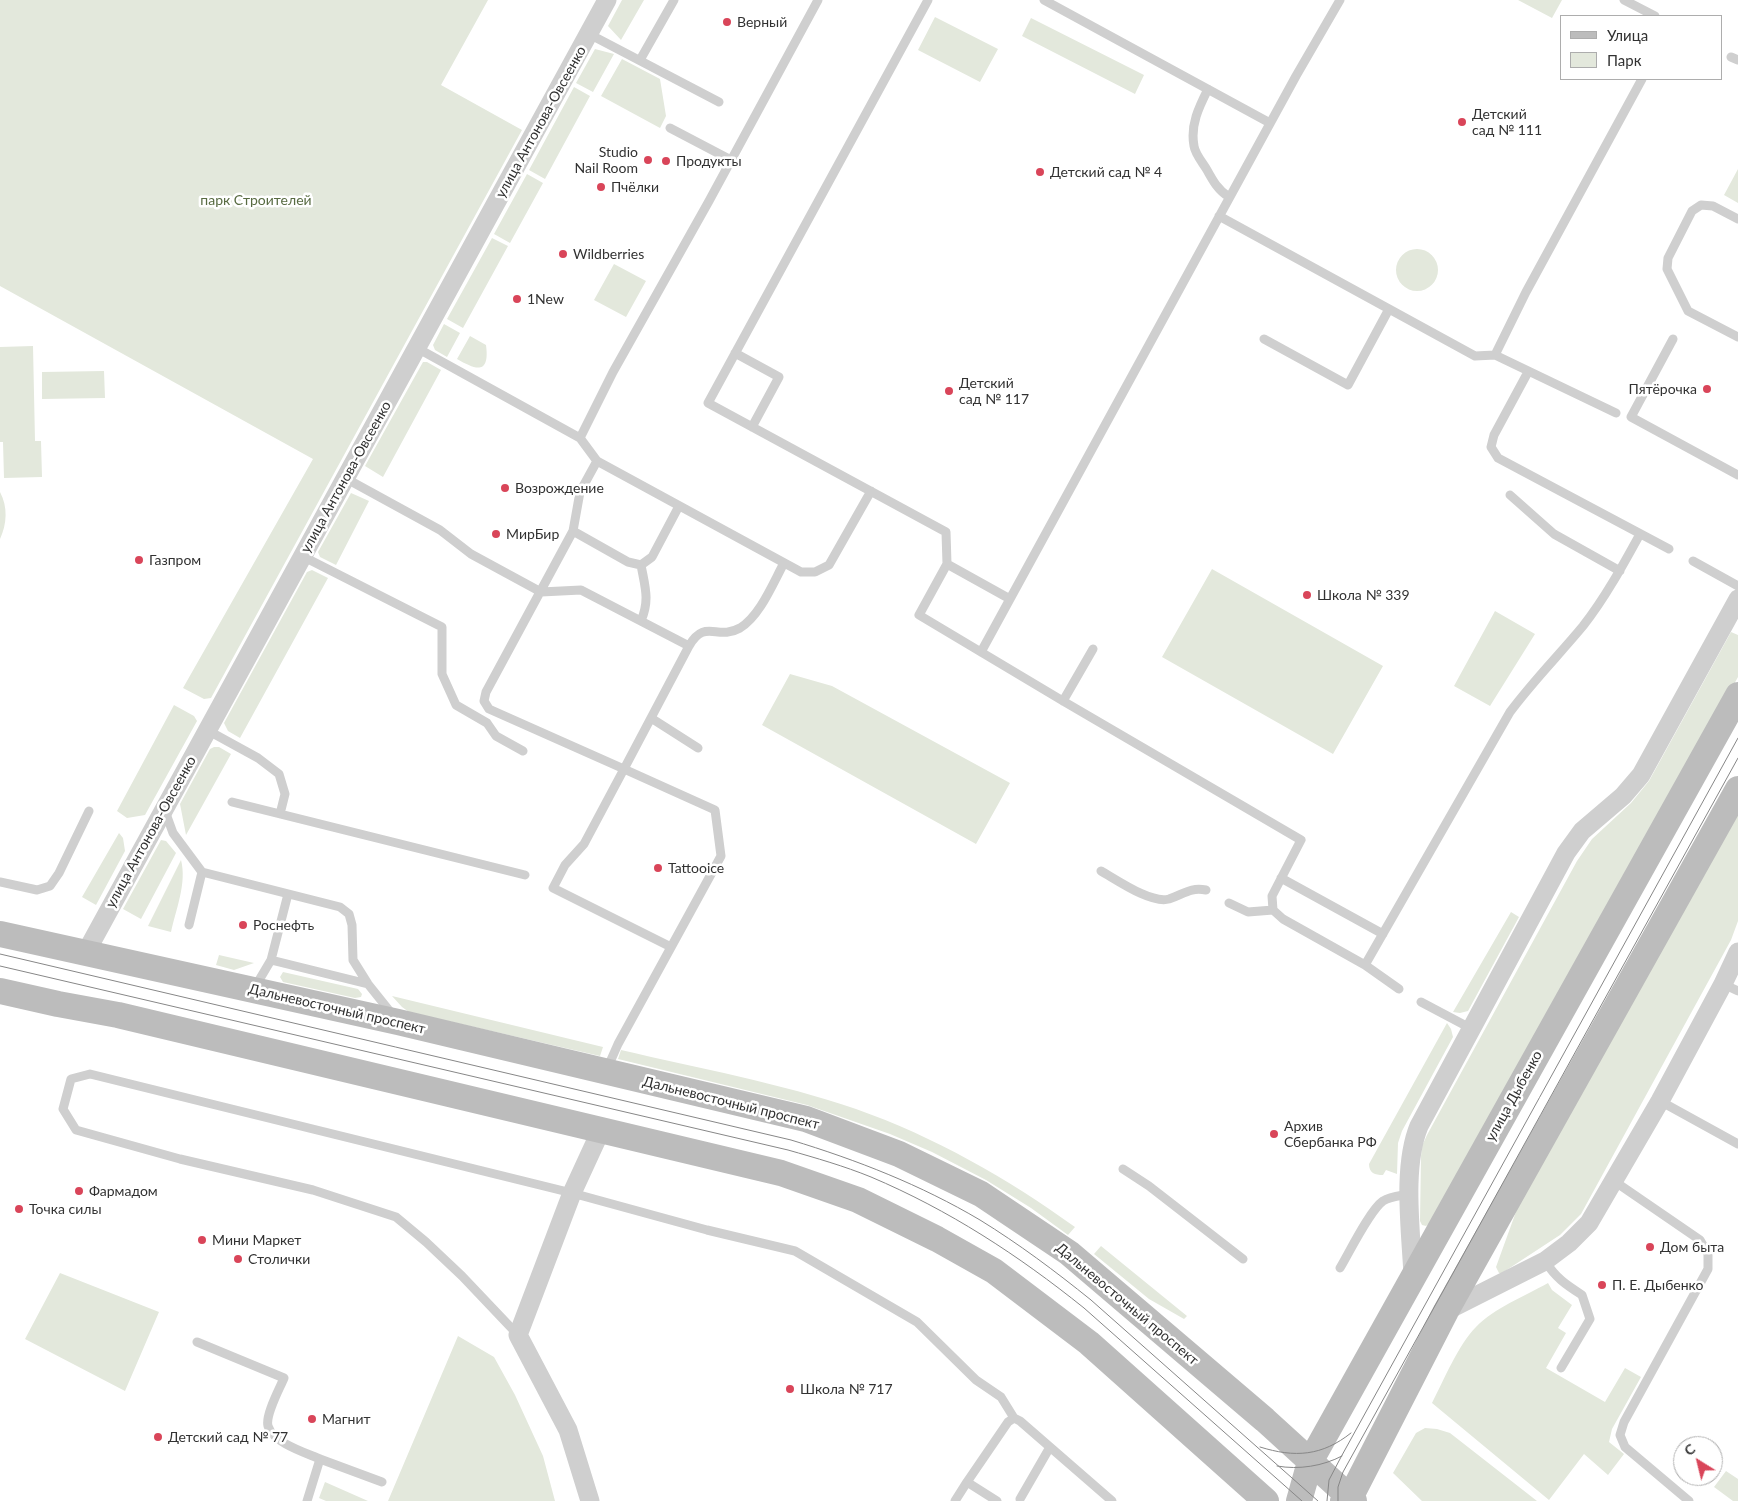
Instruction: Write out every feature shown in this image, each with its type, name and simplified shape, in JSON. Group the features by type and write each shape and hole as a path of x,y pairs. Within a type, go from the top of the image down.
{"main road":[{"name":"улица Дыбенко","path":"1299,1501 1310,1462 1738,695"},
{"path":"1349,1500 1446,1311 1738,789"},
{"name":"Дальневосточный проспект","path":"0,934 398,1022 806,1119 899,1154 981,1194 1069,1253 1265,1420 1349,1500"},
{"path":"0,992 118,1015 782,1173 858,1200 937,1239 994,1271 1075,1333 1266,1501"}],"street":[{"name":"улица Антонова-Овсеенко","path":"85,954 607,0"},
{"path":"1413,1276 1410,1194 1414,1138 1419,1126 1566,853 1582,831 1623,796 1641,775 1738,599"},
{"path":"1446,1311 1544,1261 1569,1243 1589,1223 1660,1101 1731,988 1738,952"},
{"path":"590,1501 568,1430 518,1335 572,1193 600,1130"}],"lane":[{"path":"640,60 674,0"},
{"path":"580,438 613,372 818,0"},
{"path":"928,0 708,403 946,532 947,564 918,615 1063,702 1302,840 1272,896 1273,910 1283,919 1365,965 1398,989"},
{"path":"1044,0 1270,123"},
{"path":"981,652 1229,197 1340,0"},
{"path":"1624,0 1653,15"},
{"path":"589,34 719,102"},
{"path":"1495,354 1526,292 1641,80"},
{"path":"1208,89 1196,116 1193,129 1194,147 1214,184 1229,197"},
{"path":"670,128 731,160"},
{"path":"1738,219 1713,206 1701,204 1692,211 1668,258 1667,269 1688,311 1738,338"},
{"path":"1220,216 1475,356 1495,354 1528,372 1616,413"},
{"path":"1264,339 1348,385 1389,309"},
{"path":"1673,339 1631,417 1738,475"},
{"path":"416,348 580,438 597,461 802,572 815,572 829,565 870,491"},
{"path":"735,353 780,378 752,427"},
{"path":"1528,372 1494,435 1491,447 1498,458 1669,549"},
{"path":"597,461 580,492 574,532 486,692 484,701 489,709 715,810 720,856 613,1052 606,1072"},
{"path":"345,478 440,530 471,554 541,592 581,590 689,646"},
{"path":"1510,495 1554,534 1620,571"},
{"path":"574,532 628,562 641,565 652,557 679,506"},
{"path":"1365,965 1510,712 1528,687 1583,625 1620,571 1640,534"},
{"path":"302,556 442,627 442,674 456,705 487,723 496,736 523,751"},
{"path":"1693,561 1738,586"},
{"path":"671,947 553,888 565,865 584,844 694,637 700,632 707,631 720,634 740,628 760,608 784,563"},
{"path":"947,564 1010,599"},
{"path":"641,565 647,594 646,608 641,621"},
{"path":"1063,702 1094,649"},
{"path":"651,718 698,748"},
{"path":"207,730 258,758 279,774 285,794 280,814"},
{"path":"232,802 525,875"},
{"path":"164,809 173,833 202,872 340,907 349,914 352,925 353,960 368,984 398,1022"},
{"path":"0,882 37,890 50,886 59,873 89,812"},
{"path":"1101,871 1152,898 1167,899 1196,888 1206,890"},
{"path":"189,925 202,872"},
{"path":"1282,878 1383,934"},
{"path":"253,990 271,960 288,894"},
{"path":"1229,903 1248,912 1273,910"},
{"path":"271,960 368,984"},
{"path":"1421,1002 1472,1029"},
{"path":"518,1335 462,1276 396,1217 313,1190 180,1159 76,1130 63,1109 71,1079 90,1074 572,1193 707,1230 795,1251 917,1322 976,1380 1001,1397 1014,1418 1020,1420 1112,1501"},
{"path":"1660,1101 1738,1144"},
{"path":"1123,1169 1149,1186 1243,1259"},
{"path":"1614,1181 1700,1240 1708,1254 1708,1269 1624,1422 1620,1435 1626,1447 1689,1501"},
{"path":"1340,1268 1373,1212 1382,1202 1394,1197 1410,1194"},
{"path":"1544,1261 1554,1275 1564,1284 1582,1294 1590,1319 1561,1368"},
{"path":"197,1342 284,1378 268,1416 268,1426 277,1438 287,1445 320,1459 382,1482"},
{"path":"955,1501 1008,1422 1014,1418"},
{"path":"1020,1499 1050,1447"},
{"path":"306,1501 320,1459"},
{"path":"967,1482 997,1501"}],"green space":[{"name":"парк Строителей","path":"0,0 488,0 441,85 522,130 211,698 204,699 183,688 313,459 0,286"},
{"path":"622,0 644,0 621,40 608,26"},
{"path":"1518,0 1562,0 1552,18"},
{"path":"935,17 998,49 980,82 918,50"},
{"path":"1031,18 1144,75 1135,94 1022,36"},
{"path":"595,49 614,54 593,92 576,83"},
{"path":"622,59 660,79 666,116 660,128 601,96"},
{"path":"574,87 590,96 545,179 529,170"},
{"path":"1738,169 1738,203 1724,195"},
{"path":"527,174 543,183 510,243 494,234"},
{"path":"492,238 508,246 463,328 447,319"},
{"path":"1421,249 1429,252 1435,258 1438,270 1435,282 1429,288 1413,291 1405,288 1399,282 1396,266 1399,258 1405,252"},
{"path":"614,264 646,281 626,317 594,300"},
{"path":"444,324 460,333 447,357 435,350 433,345"},
{"path":"470,336 486,345 487,355 484,366 470,366 457,359"},
{"path":"33,346 35,441 41,441 42,477 4,478 3,442 0,442 0,347"},
{"path":"423,362 427,362 441,370 383,477 365,466"},
{"path":"104,371 105,398 42,399 42,372"},
{"path":"0,492 6,516 0,539"},
{"path":"351,493 369,501 336,565 320,557 318,552"},
{"path":"1212,569 1383,666 1333,754 1162,657"},
{"path":"312,570 328,578 240,738 228,731 224,723 307,572"},
{"path":"1495,611 1535,634 1490,706 1454,686"},
{"path":"1731,632 1738,635 1738,677 1463,1174 1430,1223 1426,1226 1422,1225 1420,1221 1421,1156 1422,1146 1427,1135 1577,861 1592,839 1631,803 1649,781"},
{"path":"790,674 832,686 1010,783 976,844 762,725"},
{"path":"174,705 194,716 197,721 145,815 127,818 117,811"},
{"path":"219,747 231,754 186,835 180,804 210,749"},
{"path":"1738,810 1738,921 1731,940 1581,1214 1560,1235 1502,1273 1499,1273 1496,1267 1517,1209"},
{"path":"119,833 123,838 125,851 96,905 82,897"},
{"path":"161,840 166,841 176,853 141,919 123,909"},
{"path":"181,860 182,887 171,932 148,926"},
{"path":"1511,912 1519,917 1468,1011 1453,1012"},
{"path":"219,955 254,963 234,970 216,965"},
{"path":"283,972 358,989 362,994 361,997 355,998 283,982 280,977"},
{"path":"392,996 603,1047 600,1056 409,1012"},
{"path":"1447,1023 1453,1037 1402,1131 1398,1143 1397,1174 1386,1170 1383,1175 1375,1174 1370,1170 1369,1164"},
{"path":"621,1050 798,1091 885,1120 970,1160 1023,1192 1075,1227 1068,1235 1031,1208 986,1180 932,1152 890,1134 807,1105 618,1059"},
{"path":"1101,1246 1187,1316 1184,1319 1149,1299 1094,1254"},
{"path":"60,1273 159,1312 125,1391 25,1339"},
{"path":"1548,1283 1552,1290 1572,1305 1558,1328 1566,1333 1546,1368 1605,1402 1625,1368 1641,1377 1612,1429 1609,1442 1624,1454 1608,1475 1584,1454 1549,1500 1432,1403 1457,1353 1469,1334 1483,1320 1501,1308"},
{"path":"458,1336 494,1357 515,1395 543,1456 555,1501 388,1501"},
{"path":"1425,1428 1450,1433 1537,1501 1422,1501 1393,1473 1416,1433"},
{"path":"1726,1471 1738,1479 1738,1501 1733,1501 1714,1487 1723,1486 1723,1475"},
{"path":"325,1482 368,1501 326,1501 319,1498"}],"tram line":[{"path":"1327,1501 1329,1480 1341,1457 1738,738"},
{"path":"1338,1501 1338,1487 1343,1472 1738,758"},
{"path":"0,954 791,1140 888,1174 958,1207 1009,1239 1050,1268 1091,1300 1318,1501"},
{"path":"0,966 788,1150 871,1177 955,1219 1034,1270 1084,1308 1302,1501"},
{"path":"1260,1447 1285,1453 1308,1453 1340,1441 1351,1433"},
{"path":"1277,1466 1294,1468 1311,1466 1342,1456"}],"place":[{"name":"Верный","path":"727,22"},
{"name":"Детский сад № 111","path":"1462,122"},
{"name":"Studio Nail Room","path":"648,160"},
{"name":"Продукты","path":"666,161"},
{"name":"Детский сад № 4","path":"1040,172"},
{"name":"Пчёлки","path":"601,187"},
{"name":"Wildberries","path":"563,254"},
{"name":"1New","path":"517,299"},
{"name":"Пятёрочка","path":"1707,389"},
{"name":"Детский сад № 117","path":"949,391"},
{"name":"Возрождение","path":"505,488"},
{"name":"МирБир","path":"496,534"},
{"name":"Газпром","path":"139,560"},
{"name":"Школа № 339","path":"1307,595"},
{"name":"Tattooice","path":"658,868"},
{"name":"Роснефть","path":"243,925"},
{"name":"Архив Сбербанка РФ","path":"1274,1134"},
{"name":"Фармадом","path":"79,1191"},
{"name":"Точка силы","path":"19,1209"},
{"name":"Мини Маркет","path":"202,1240"},
{"name":"Дом быта","path":"1650,1247"},
{"name":"Столички","path":"238,1259"},
{"name":"П. Е. Дыбенко","path":"1602,1285"},
{"name":"Школа № 717","path":"790,1389"},
{"name":"Магнит","path":"312,1419"},
{"name":"Детский сад № 77","path":"158,1437"}]}
